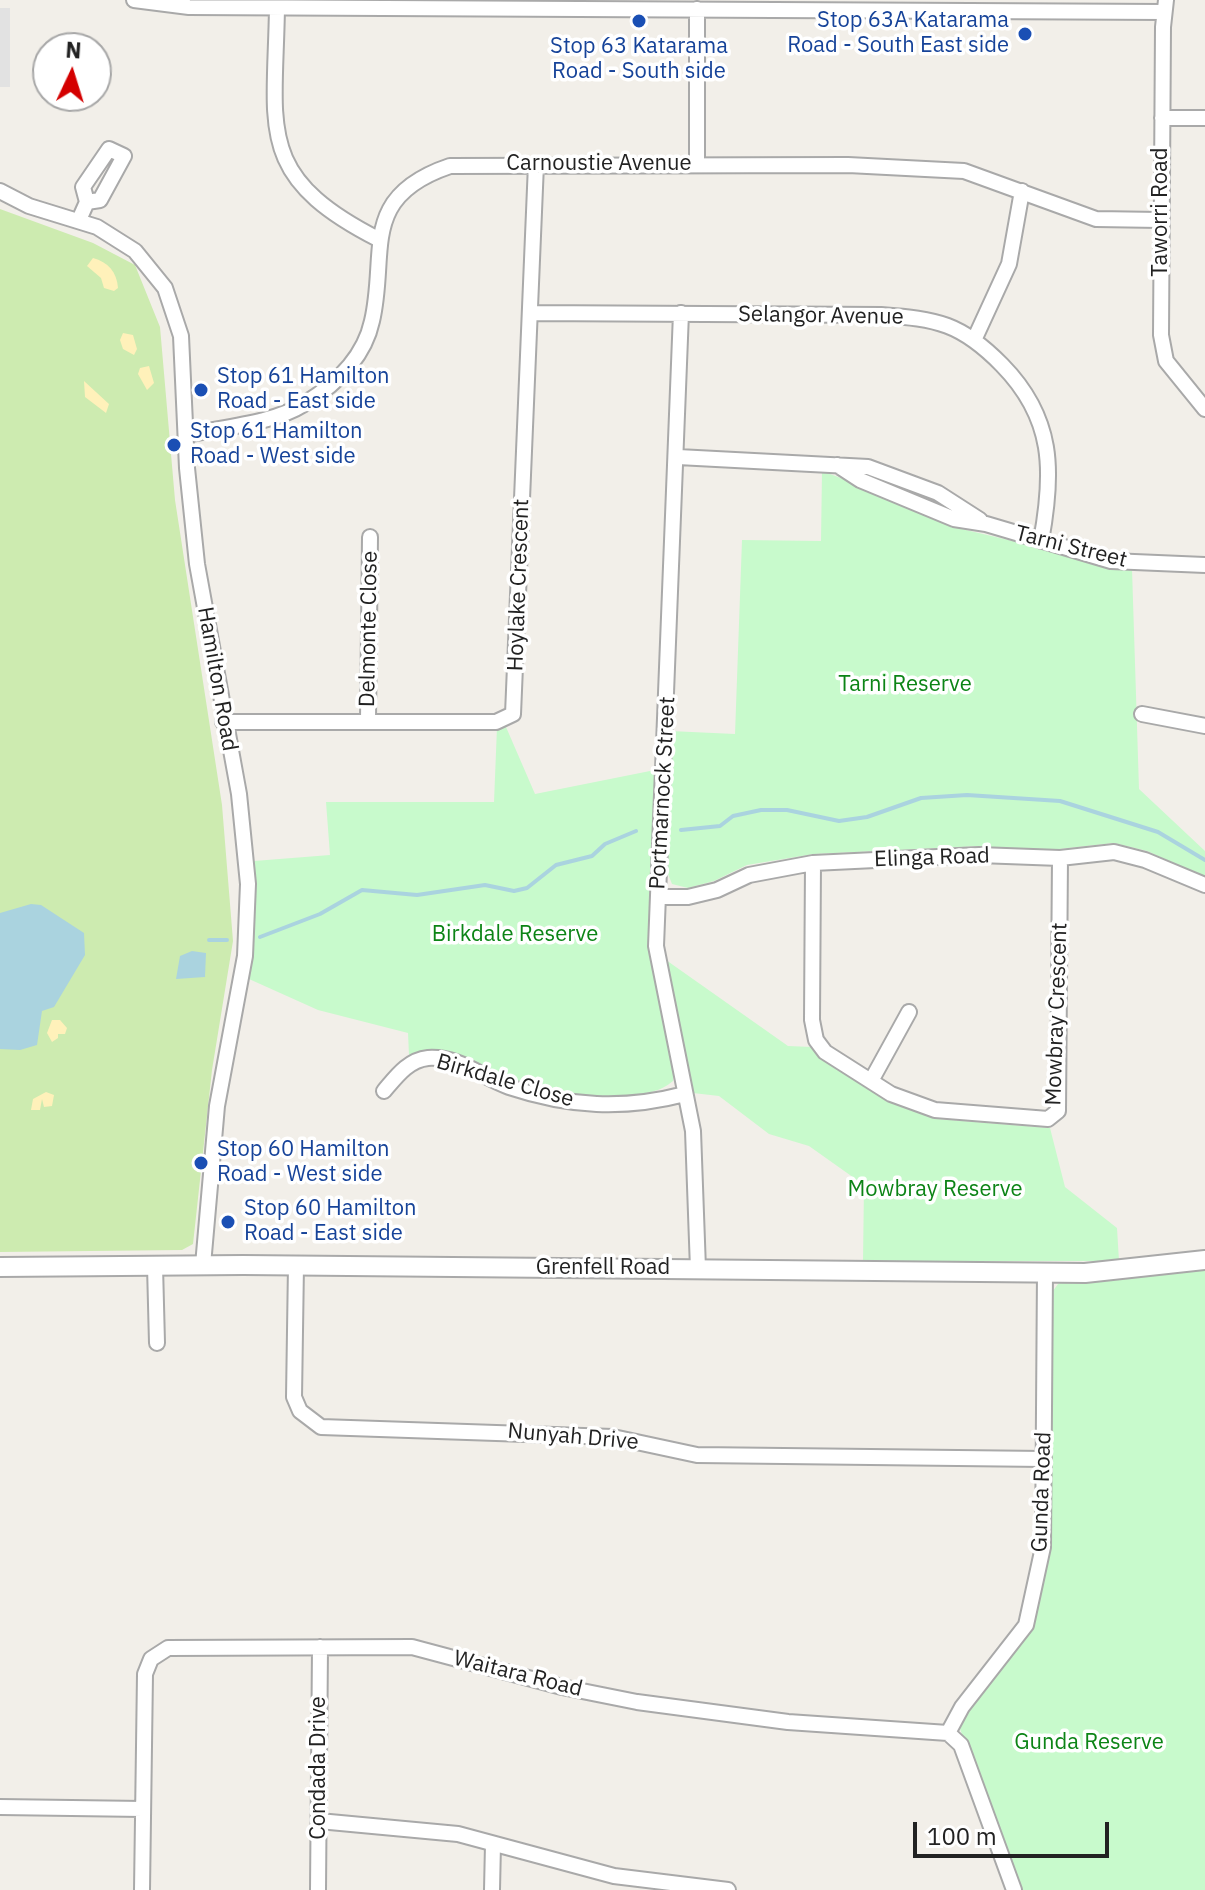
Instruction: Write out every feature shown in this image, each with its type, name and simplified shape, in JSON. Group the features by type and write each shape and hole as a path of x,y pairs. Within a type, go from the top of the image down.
{"street":[{"path":"134,0 277,8 527,4 697,9 820,5 1165,6"},
{"name":"Taworri Road","path":"1165,6 1160,220 1163,348 1174,373 1205,409"},
{"path":"277,8 275,121 280,150 288,167 318,203 335,217 378,239"},
{"path":"697,9 697,164"},
{"path":"1162,118 1205,118"},
{"name":"Carnoustie Avenue","path":"186,435 289,411 347,371 358,355 373,320 378,239 404,193 439,170 465,165 536,164 945,168 1022,191 1096,219 1160,220"},
{"name":"Hoylake Crescent","path":"223,722 496,722 513,714 536,164"},
{"name":"Hamilton Road","path":"0,191 29,206 79,220 123,241 148,264 165,288 181,336 197,564 244,837 247,921 237,1006 217,1106 203,1265"},
{"path":"975,338 1009,264 1022,191"},
{"path":"79,220 87,202"},
{"name":"Selangor Avenue","path":"530,313 912,317 931,320 975,338 1024,387 1043,431 1049,461 1041,541"},
{"name":"Portmarnock Street","path":"681,313 678,457 658,897 659,976 696,1159 698,1269"},
{"name":"Tarni Street","path":"678,457 837,465 860,480 935,513 986,524 1111,561 1205,565"},
{"name":"Delmonte Close","path":"368,720 370,537"},
{"path":"1142,714 1205,726"},
{"name":"Elinga Road","path":"658,897 688,897 717,890 749,875 813,863 979,855 1060,858 1114,852 1145,860 1205,885"},
{"name":"Mowbray Crescent","path":"813,863 810,987 816,1040 825,1052 891,1094 935,1110 1048,1119 1058,1111 1060,858"},
{"path":"871,1081 909,1012"},
{"name":"Birkdale Close","path":"384,1091 405,1067 424,1058 443,1058 507,1086 593,1106 654,1102 685,1094"},
{"name":"Grenfell Road","path":"0,1267 296,1265 1045,1272 1122,1271 1205,1260"},
{"name":"Nunyah Drive","path":"296,1265 294,1397 300,1411 321,1427 613,1437 697,1455 1044,1459"},
{"path":"155,1266 157,1343"},
{"name":"Gunda Road","path":"948,1733 962,1707 1026,1625 1043,1547 1045,1272"},
{"name":"Condada Drive","path":"318,1890 320,1647"},
{"name":"Waitara Road","path":"142,1890 145,1674 151,1659 168,1648 412,1647 562,1687 637,1702 788,1722 948,1733"},
{"path":"948,1733 961,1745 1014,1890"},
{"path":"0,1807 143,1809"},
{"path":"319,1821 429,1830 661,1886 728,1890"},
{"path":"492,1890 493,1844"}],"green space":[{"path":"0,209 93,243 135,265 160,327 175,500 222,805 233,941 212,1070 193,1244 182,1250 0,1252"},
{"name":"Tarni Reserve","path":"822,471 886,495 949,526 1132,569 1139,789 1205,851 1205,877 1147,851 1114,843 1032,852 981,846 814,854 747,865 714,881 688,888 672,884 666,869 670,731 735,734 742,540 821,541"},
{"name":"Birkdale Reserve","path":"497,727 506,727 535,794 655,770 649,948 673,1065 673,1081 662,1088 612,1097 566,1094 521,1083 447,1053 435,1051 409,1055 408,1033 318,1010 249,979 255,923 254,861 330,855 326,802 494,802"},
{"name":"Mowbray Reserve","path":"666,960 788,1046 812,1047 821,1058 895,1102 938,1119 1050,1128 1065,1187 1117,1228 1119,1261 863,1261 864,1185 809,1146 769,1134 719,1096 693,1093"},
{"name":"Gunda Reserve","path":"1205,1269 1205,1890 1020,1890 960,1729 962,1720 1035,1622 1049,1546 1050,1295 1064,1281"}],"sand":[{"path":"93,258 103,262 114,273 118,288 114,291 104,288 101,278 87,266"},
{"path":"123,333 133,335 137,349 134,355 123,349 120,340"},
{"path":"149,366 154,383 147,390 138,374 140,368"},
{"path":"84,381 109,404 106,413 85,397"},
{"path":"52,1020 60,1020 67,1028 65,1034 58,1034 52,1042 47,1033"},
{"path":"46,1092 54,1095 52,1106 44,1107 42,1099 40,1110 31,1110 33,1099"}],"shaded area":[{"path":"0,8 10,8 10,87 0,87"}],"water":[{"path":"31,904 41,905 84,933 85,955 54,1007 42,1011 37,1045 20,1050 0,1049 0,913"},
{"path":"192,951 206,953 205,977 176,979 180,956"}],"waterway":[{"path":"681,830 720,826 733,816 761,810 787,810 839,821 867,817 921,798 967,795 1060,801 1158,832 1205,860"},
{"path":"260,937 320,914 362,890 417,895 485,885 514,891 527,888 556,865 592,856 605,844 636,831"},
{"path":"209,940 227,940"}],"place":[{"name":"Stop 63 Katarama Road - South side","path":"639,21"},
{"name":"Stop 63A Katarama Road - South East side","path":"1025,34"},
{"name":"Stop 61 Hamilton Road - East side","path":"201,390"},
{"name":"Stop 61 Hamilton Road - West side","path":"174,445"},
{"name":"Stop 60 Hamilton Road - West side","path":"201,1163"},
{"name":"Stop 60 Hamilton Road - East side","path":"228,1222"}]}
